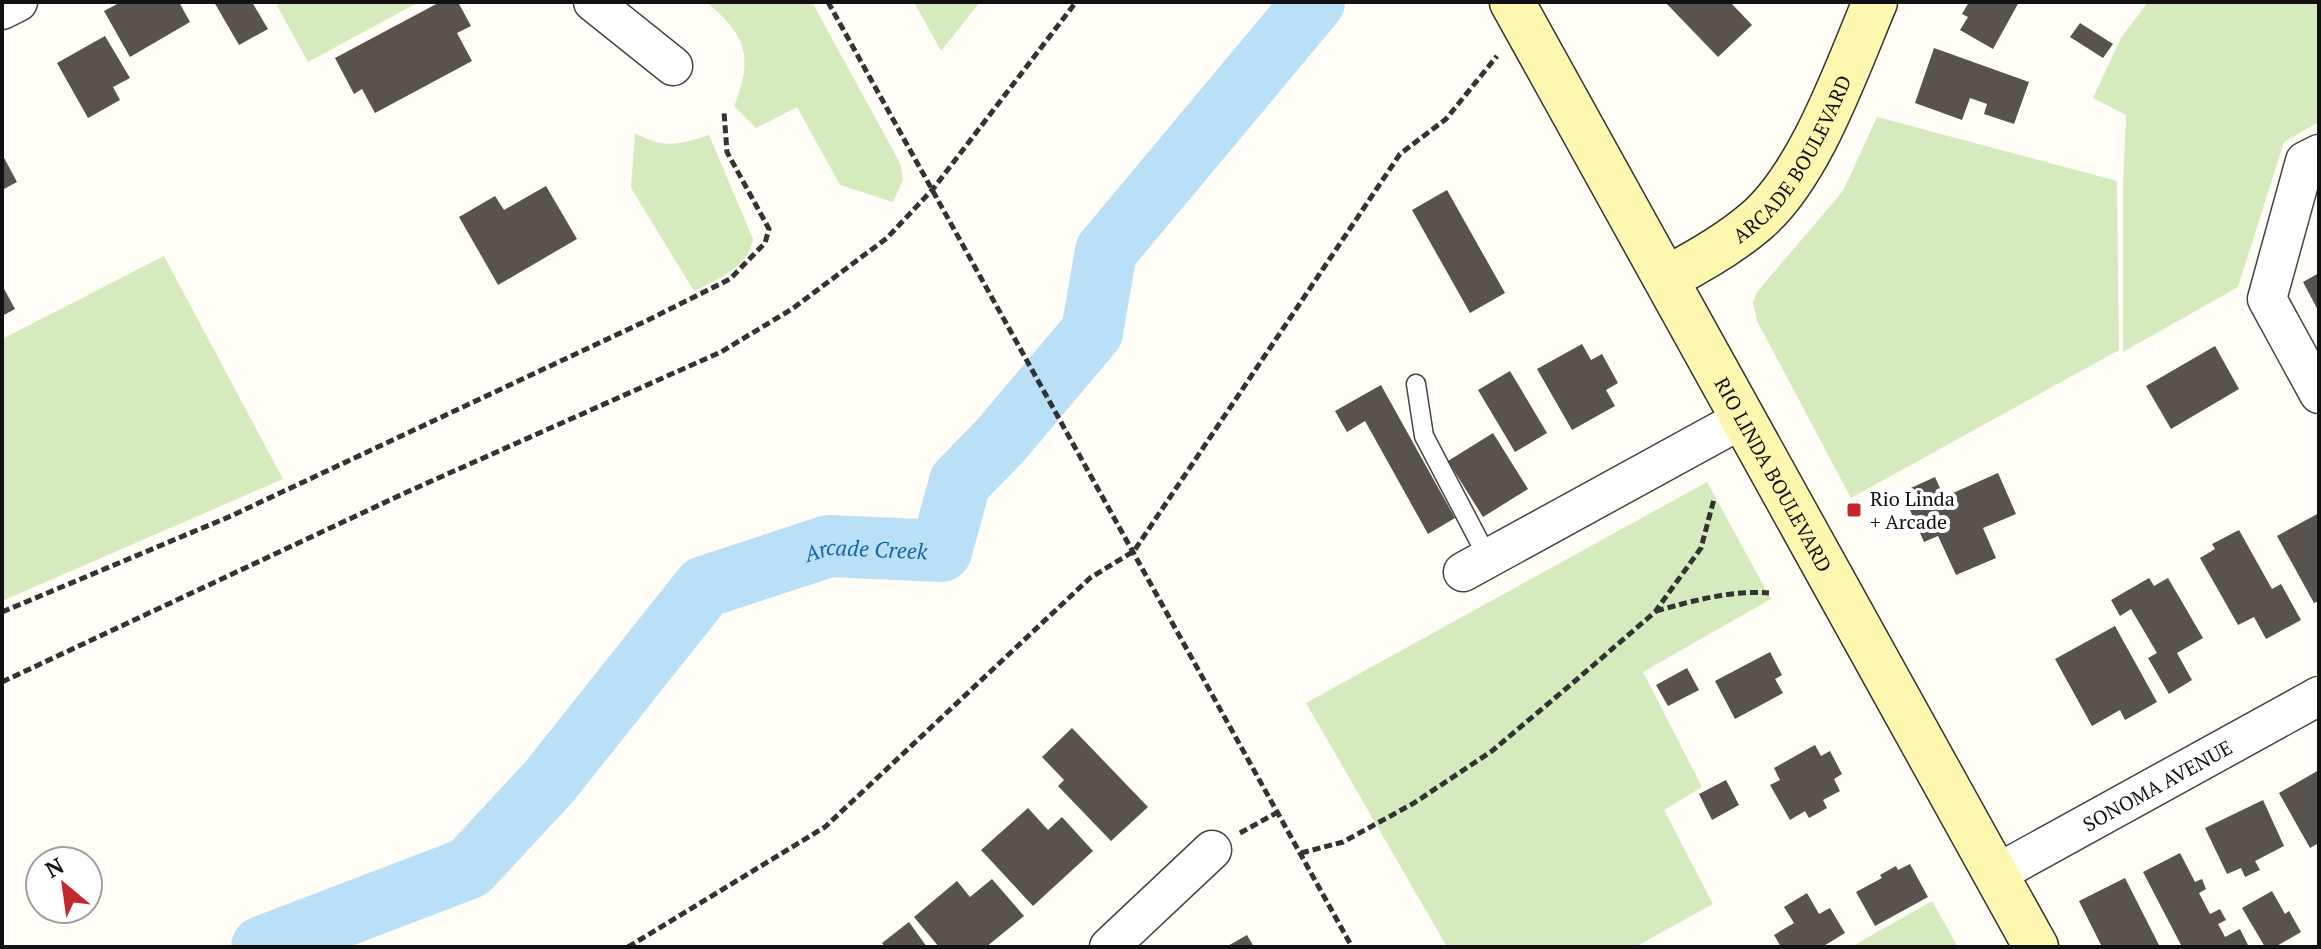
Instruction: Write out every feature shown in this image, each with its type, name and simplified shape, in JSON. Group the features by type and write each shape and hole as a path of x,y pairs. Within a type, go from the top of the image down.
{"main road":[{"name":"ARCADE BOULEVARD","path":"1667,278 1710,256 1757,221 1800,170 1875,2"},
{"name":"RIO LINDA BOULEVARD","path":"1518,12 2036,947"}],"street":[{"path":"2,10 18,2"},
{"path":"593,2 673,66"},
{"path":"2319,154 2305,161 2267,299 2319,394"},
{"path":"1476,565 1744,418"},
{"name":"SONOMA AVENUE","path":"1996,874 2319,696"},
{"path":"1109,947 1212,850"}],"lane":[{"path":"1416,384 1424,436 1476,565"}],"path":[{"path":"828,2 1352,947"},
{"path":"2,682 407,492 721,352 792,309 887,238 933,189 1076,2"},
{"path":"628,947 825,827 1090,578 1134,551 1400,154 1446,119 1518,12"},
{"path":"2,612 231,516 520,382 730,279 765,243 769,229 727,152 724,112"},
{"path":"1301,853 1343,842 1414,803 1492,751 1655,612 1701,548 1714,499"},
{"path":"1655,612 1719,595 1749,591 1769,593"}],"green space":[{"path":"275,2 419,2 308,62"},
{"path":"706,2 812,2 900,163 903,180 893,202 840,185 797,107 756,128 734,106 744,74 742,48 730,25"},
{"path":"914,2 980,2 941,51"},
{"path":"2148,2 2319,2 2319,122 2284,142 2238,287 2123,352 2126,115 2093,98 2121,38"},
{"path":"1877,117 2117,181 2119,350 1851,498 1757,321 1753,302 1757,292 1843,191"},
{"path":"635,133 672,144 709,135 753,239 745,258 738,265 694,291 631,188"},
{"path":"164,256 283,479 2,601 2,339"},
{"path":"1707,482 1771,599 1643,672 1702,787 1664,810 1713,904 1635,947 1447,947 1306,703"},
{"path":"1932,901 1958,947 1851,947"}],"building":[{"path":"121,2 179,2 190,22 130,57 104,11"},
{"path":"214,2 252,2 268,29 239,45"},
{"path":"440,2 458,2 471,26 457,33 472,61 375,113 362,89 354,94 335,58"},
{"path":"1665,2 1730,2 1752,25 1718,57"},
{"path":"1969,2 2019,2 1993,49 1960,30 1968,17 1962,14"},
{"path":"2080,23 2113,44 2103,58 2070,37"},
{"path":"105,36 130,78 113,87 120,100 88,118 57,63"},
{"path":"1934,48 2029,82 2014,124 1984,114 1987,104 1970,98 1962,120 1915,103"},
{"path":"2,154 17,182 2,190"},
{"path":"546,186 577,239 498,285 459,217 495,196 504,210"},
{"path":"1447,190 1505,293 1470,313 1412,210"},
{"path":"2319,273 2319,312 2303,282"},
{"path":"2,285 15,309 2,316"},
{"path":"1582,344 1591,360 1602,354 1618,383 1606,390 1615,406 1572,430 1537,369"},
{"path":"2215,346 2239,389 2171,429 2146,386"},
{"path":"1510,371 1547,433 1515,452 1478,390"},
{"path":"1381,385 1455,518 1428,534 1365,421 1347,432 1335,411"},
{"path":"1493,433 1528,489 1483,517 1448,461"},
{"path":"1998,473 2016,514 1983,528 1996,558 1956,575 1938,536 1924,542 1902,492 1935,477 1944,497"},
{"path":"2319,513 2319,601 2314,603 2277,536"},
{"path":"2239,530 2272,589 2281,584 2301,620 2266,639 2254,617 2238,625 2200,558 2215,549 2212,544"},
{"path":"2149,578 2154,586 2168,578 2203,638 2177,653 2192,680 2169,694 2148,658 2157,653 2131,609 2120,616 2111,600"},
{"path":"2115,626 2157,702 2125,720 2120,710 2092,726 2055,659"},
{"path":"1770,652 1782,675 1775,679 1783,693 1735,719 1715,681"},
{"path":"1687,668 1699,690 1668,706 1656,685"},
{"path":"1072,728 1148,807 1111,841 1058,786 1064,780 1042,757"},
{"path":"1815,745 1821,756 1830,751 1842,774 1834,779 1840,791 1823,800 1827,808 1809,818 1805,811 1790,820 1770,785 1780,780 1774,768"},
{"path":"2319,770 2319,843 2310,848 2279,793"},
{"path":"1726,780 1739,805 1712,820 1699,794"},
{"path":"2263,800 2284,846 2255,861 2260,870 2245,877 2241,868 2227,874 2205,828"},
{"path":"1028,808 1048,830 1062,817 1093,851 1033,906 981,850"},
{"path":"2180,853 2195,882 2202,879 2206,889 2199,893 2210,914 2220,909 2226,920 2218,924 2225,937 2240,929 2249,947 2182,947 2143,872"},
{"path":"1910,864 1928,897 1875,926 1856,892 1882,878 1880,875 1896,866 1898,870"},
{"path":"2125,878 2160,947 2102,947 2079,901"},
{"path":"992,879 1024,916 986,947 939,947 914,917 957,881 970,897"},
{"path":"2272,891 2285,914 2289,911 2301,932 2275,947 2265,947 2242,908"},
{"path":"1807,893 1819,914 1830,908 1845,933 1822,947 1781,947 1774,935 1794,923 1784,907"},
{"path":"909,922 927,947 885,947 882,943"},
{"path":"1247,935 1254,947 1226,947"}],"waterway":[{"name":"Arcade Creek","path":"262,947 469,868 549,782 704,587 829,546 941,551 960,482 1000,441 1092,332 1106,251 1314,2"}],"place":[{"name":"Rio Linda + Arcade","path":"1854,510"}]}
